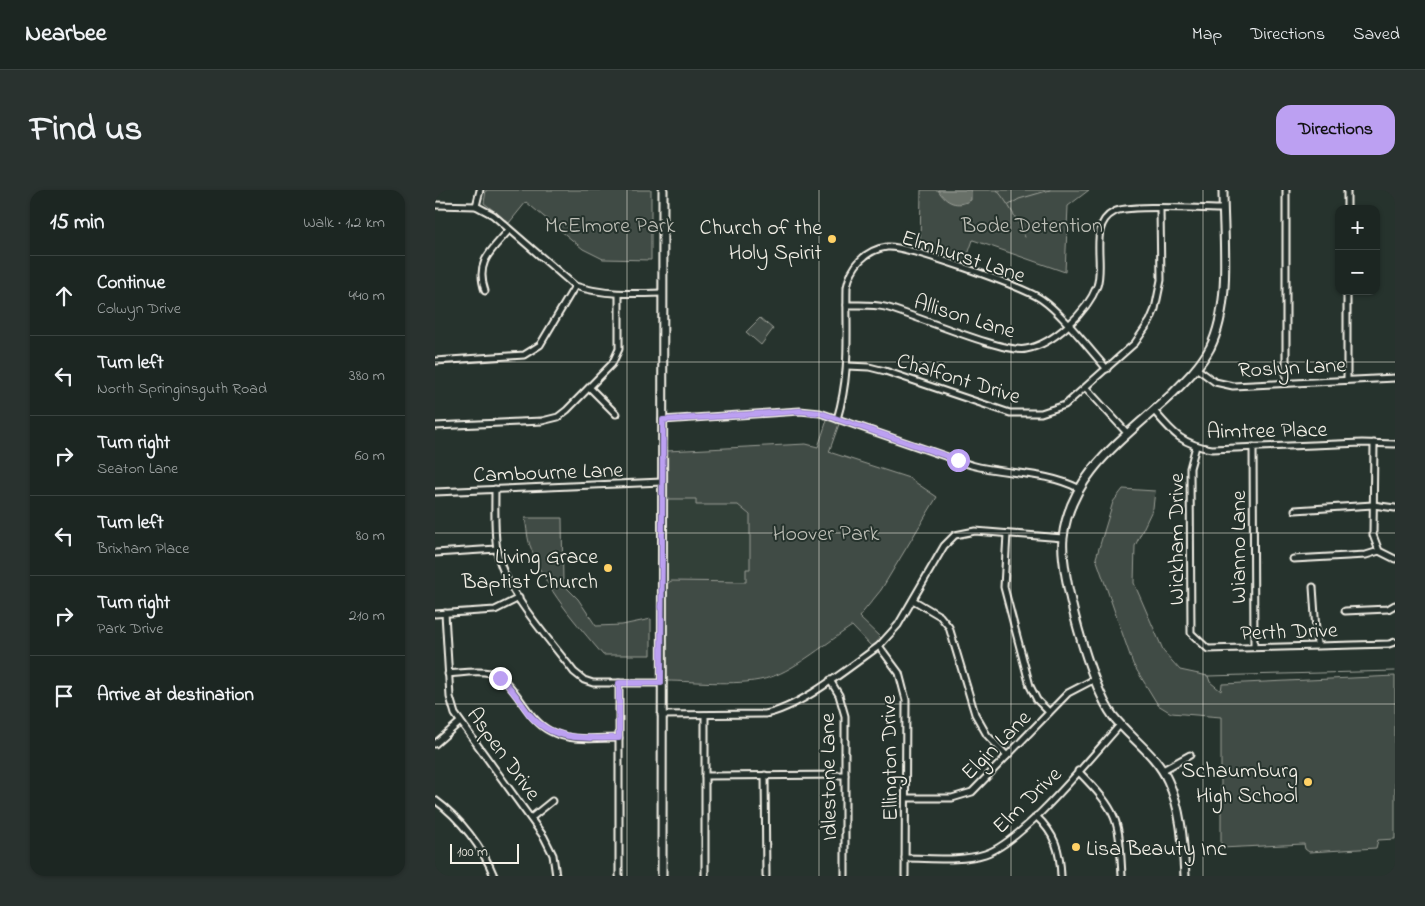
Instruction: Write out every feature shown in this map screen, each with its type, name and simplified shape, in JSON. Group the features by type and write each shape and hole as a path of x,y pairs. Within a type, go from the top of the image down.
{"street":[{"path":"476,206 480,190"},
{"path":"661,876 663,190"},
{"path":"1185,876 1182,824 1174,795 1163,770 1148,752 1120,725 1106,707 1093,680 1064,569 1063,538 1070,509 1079,488 1096,464 1154,411 1196,368 1210,349 1219,326 1223,280 1223,190"},
{"path":"1286,190 1286,383"},
{"path":"1347,190 1347,205"},
{"path":"435,205 476,206 493,215 575,286 589,291 619,294 662,293"},
{"name":"Allison Lane","path":"847,305 887,308 1001,346 1024,350 1045,344 1086,306 1097,285 1100,267 1100,231 1104,220 1113,212 1120,209 1223,209"},
{"name":"Chalfont Drive","path":"848,366 869,367 1018,414 1035,414 1054,410 1073,399 1086,388 1143,333 1155,309 1161,280 1160,209"},
{"path":"485,291 481,279 482,265 509,230"},
{"name":"Elmhurst Lane","path":"847,305 847,287 852,271 861,260 870,253 888,247 900,248 1023,288 1043,301 1107,368"},
{"path":"435,361 524,355 540,345 575,286"},
{"path":"435,426 551,419 567,410 611,364 619,349 619,294"},
{"path":"1347,295 1347,380"},
{"path":"837,419 845,393 848,366 847,305"},
{"name":"Roslyn Lane","path":"1196,368 1215,382 1227,385 1395,378"},
{"path":"590,388 616,414"},
{"path":"1086,388 1128,434"},
{"path":"663,420 800,411 820,413 971,465 995,471 1053,477 1079,488"},
{"name":"Aimtree Place","path":"1154,411 1177,437 1196,446 1212,450 1373,443 1395,444"},
{"path":"1373,443 1373,535 1379,551 1395,559"},
{"name":"Wickham Drive","path":"1191,633 1191,468 1196,446"},
{"name":"Wianno Lane","path":"1253,447 1254,647"},
{"name":"Cambourne Lane","path":"435,492 662,482"},
{"path":"495,489 497,549 503,571 519,598 577,676 593,683 661,683"},
{"path":"1295,510 1373,505 1395,508"},
{"path":"661,714 773,712 788,707 879,646 898,625 945,546 955,535 975,531 1063,538"},
{"path":"1007,534 1003,572 1006,594 1030,686 1037,700 1049,712"},
{"path":"435,553 497,549"},
{"path":"1293,559 1367,555 1379,551"},
{"path":"1313,587 1317,645"},
{"path":"435,614 495,610 519,598"},
{"path":"913,600 940,616 949,627 975,714 987,734 1007,756"},
{"path":"1345,611 1388,609 1395,605"},
{"name":"Aspen Drive","path":"445,613 451,702 460,722 531,818 553,855 556,876"},
{"name":"Perth Drive","path":"1191,633 1208,649 1389,644 1395,642"},
{"name":"Ellington Drive","path":"879,646 895,666 905,692 905,876"},
{"path":"448,674 486,672 497,676 507,684 534,720 554,733 573,738 619,738"},
{"name":"Idlestone Lane","path":"830,680 844,708 845,876"},
{"name":"Elgin Lane","path":"906,798 952,798 965,795 978,788 1075,687 1093,680"},
{"path":"619,683 619,876"},
{"path":"705,714 705,876"},
{"path":"435,744 460,722"},
{"name":"Elm Drive","path":"905,858 959,858 987,853 1009,841 1036,816 1120,725"},
{"path":"1163,770 1190,754"},
{"path":"1078,771 1101,794 1115,816 1120,837 1122,876"},
{"path":"765,775 766,876"},
{"path":"705,776 845,775"},
{"path":"435,800 455,818 488,860 494,876"},
{"path":"531,818 552,801"},
{"path":"1036,816 1055,839 1059,848 1061,876"}],"shaded area":[{"path":"938,190 971,190 971,200 961,204 952,203"},
{"path":"666,499 696,499 697,505 738,505 750,516 750,569 746,582 671,581 667,584"}],"green space":[{"name":"McElmore Park","path":"486,190 651,190 651,260 603,259 583,249 526,202 509,223 484,203"},
{"name":"Bode Detention","path":"921,190 1089,190 1068,206 1065,272 973,240 965,263 920,247"},
{"path":"760,318 773,329 761,345 746,332"},
{"name":"Hoover Park","path":"827,420 839,424 829,452 909,478 937,497 881,590 859,617 882,639 872,647 852,626 791,668 771,677 733,683 666,681 667,584 671,581 746,582 746,569 750,569 750,515 738,505 696,505 696,499 666,499 667,451 806,444 818,447"},
{"name":"Schaumburg High School","path":"1123,489 1155,491 1153,508 1135,546 1134,583 1164,652 1180,670 1208,676 1210,682 1221,691 1222,684 1395,676 1395,839 1378,840 1376,848 1309,852 1305,849 1304,844 1221,848 1221,717 1171,713 1158,705 1133,664 1096,558 1113,502"},
{"path":"525,518 562,518 563,584 578,599 596,626 622,625 651,619 651,655 603,655 562,605 544,578 530,545"}],"waterway":[{"path":"997,190 1013,212 1025,237"},
{"path":"1009,205 1019,199 1050,190"},
{"path":"1208,676 1395,671"}],"place":[{"name":"Church of the Holy Spirit","path":"832,239"},
{"name":"Living Grace Baptist Church","path":"608,568"},
{"name":"Schaumburg High School","path":"1308,782"},
{"name":"Lisa Beauty Inc","path":"1076,847"}],"route":[{"path":"500,678 507,684 530,715 544,728 573,738 619,738 619,683 661,683 663,420 800,411 820,413 958,460"}]}
